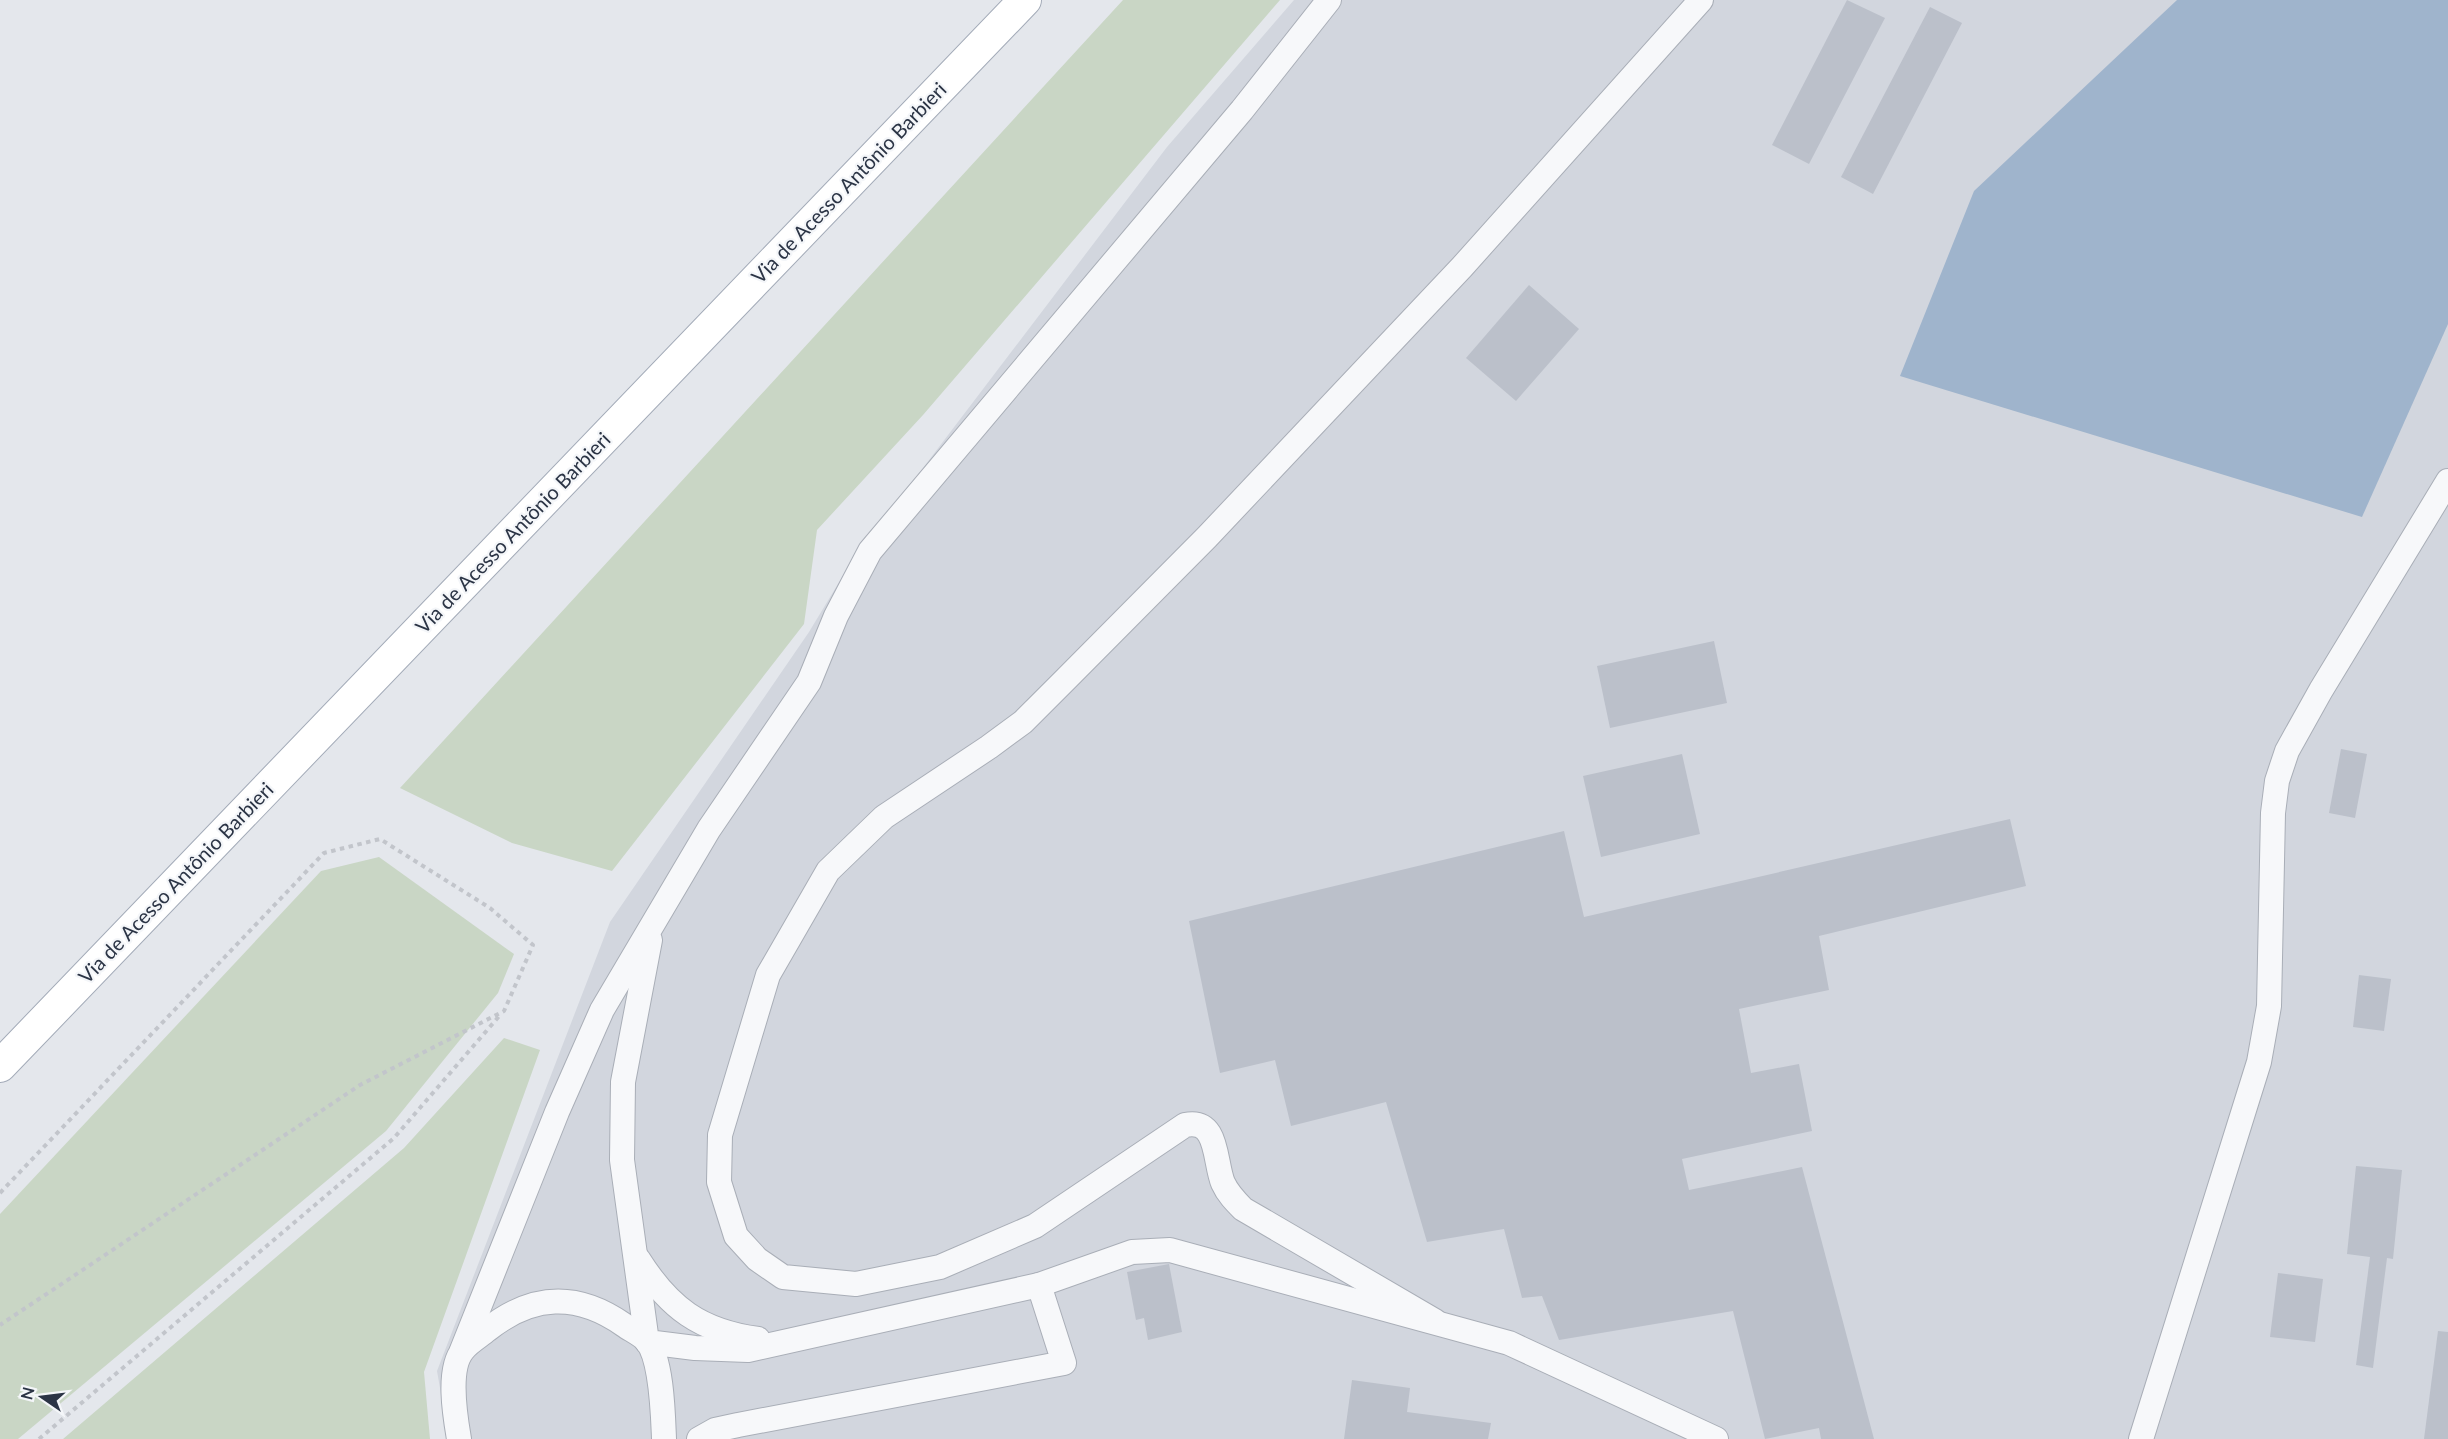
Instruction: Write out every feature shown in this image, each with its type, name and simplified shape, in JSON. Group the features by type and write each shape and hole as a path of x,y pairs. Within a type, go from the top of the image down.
{"main road":[{"name":"Via de Acesso Antônio Barbieri","path":"0,1066 1025,0"}],"street":[{"path":"459,1439 454,1395 457,1363 557,1112 602,1010 710,829 809,682 836,616 870,551 1242,110 1329,0"},
{"path":"1435,1322 1243,1209 1230,1196 1223,1182 1212,1137 1199,1124 1185,1125 1035,1226 940,1267 856,1284 783,1277 757,1259 736,1236 719,1182 720,1135 768,975 828,871 884,817 1023,722 1207,537 1462,267 1701,0"},
{"path":"2141,1439 2259,1062 2269,1006 2273,813 2277,781 2287,751 2321,690 2448,482"},
{"path":"653,923 623,1082 622,1160 647,1341 656,1365 664,1439"},
{"path":"462,1350 506,1314 548,1300 596,1310 647,1341 727,1350 748,1350 1040,1285 1132,1252 1170,1250 1509,1343 1716,1439"},
{"path":"634,1253 659,1291 686,1315 738,1336 782,1342"},
{"path":"699,1439 715,1430 738,1425 1064,1363 1040,1285"}],"path":[{"path":"0,1192 324,853 380,839 489,908 533,945 504,1011 394,1138 39,1439"},
{"path":"0,1325 360,1084 504,1011"}],"shaded area":[{"path":"1294,0 2448,0 2448,1439 449,1439 437,1371 610,922 809,632 850,564 1167,147"}],"green space":[{"path":"1123,0 1280,0 923,415 817,530 804,624 612,871 512,843 400,788"},
{"path":"379,857 514,954 498,993 386,1131 18,1439 0,1439 0,1214 321,871"},
{"path":"504,1038 540,1050 424,1372 430,1439 63,1439 404,1148"}],"water":[{"path":"2177,0 2448,0 2448,324 2362,517 1900,376 1974,191"}],"building":[{"path":"1847,0 1885,18 1809,164 1772,145"},
{"path":"1930,7 1962,23 1873,194 1841,177"},
{"path":"1529,285 1579,329 1516,401 1466,358"},
{"path":"1714,641 1727,703 1610,728 1597,666"},
{"path":"2341,749 2367,754 2355,818 2329,813"},
{"path":"1682,754 1700,834 1601,857 1583,776"},
{"path":"2010,819 2026,886 1819,936 1829,990 1739,1009 1751,1073 1799,1064 1812,1131 1682,1159 1689,1190 1802,1167 1874,1439 1821,1439 1819,1428 1765,1439 1733,1311 1559,1340 1542,1296 1522,1298 1504,1229 1427,1242 1386,1102 1291,1126 1275,1060 1220,1073 1189,921 1564,831 1584,917"},
{"path":"2359,975 2391,979 2384,1031 2353,1027"},
{"path":"2356,1166 2402,1170 2393,1259 2387,1258 2373,1368 2356,1365 2370,1257 2347,1254"},
{"path":"1169,1264 1182,1332 1148,1340 1144,1318 1136,1320 1127,1272"},
{"path":"2278,1273 2323,1279 2315,1342 2270,1337"},
{"path":"2438,1331 2448,1332 2448,1439 2424,1439"},
{"path":"1352,1380 1410,1388 1407,1412 1491,1423 1488,1439 1344,1439"}]}
